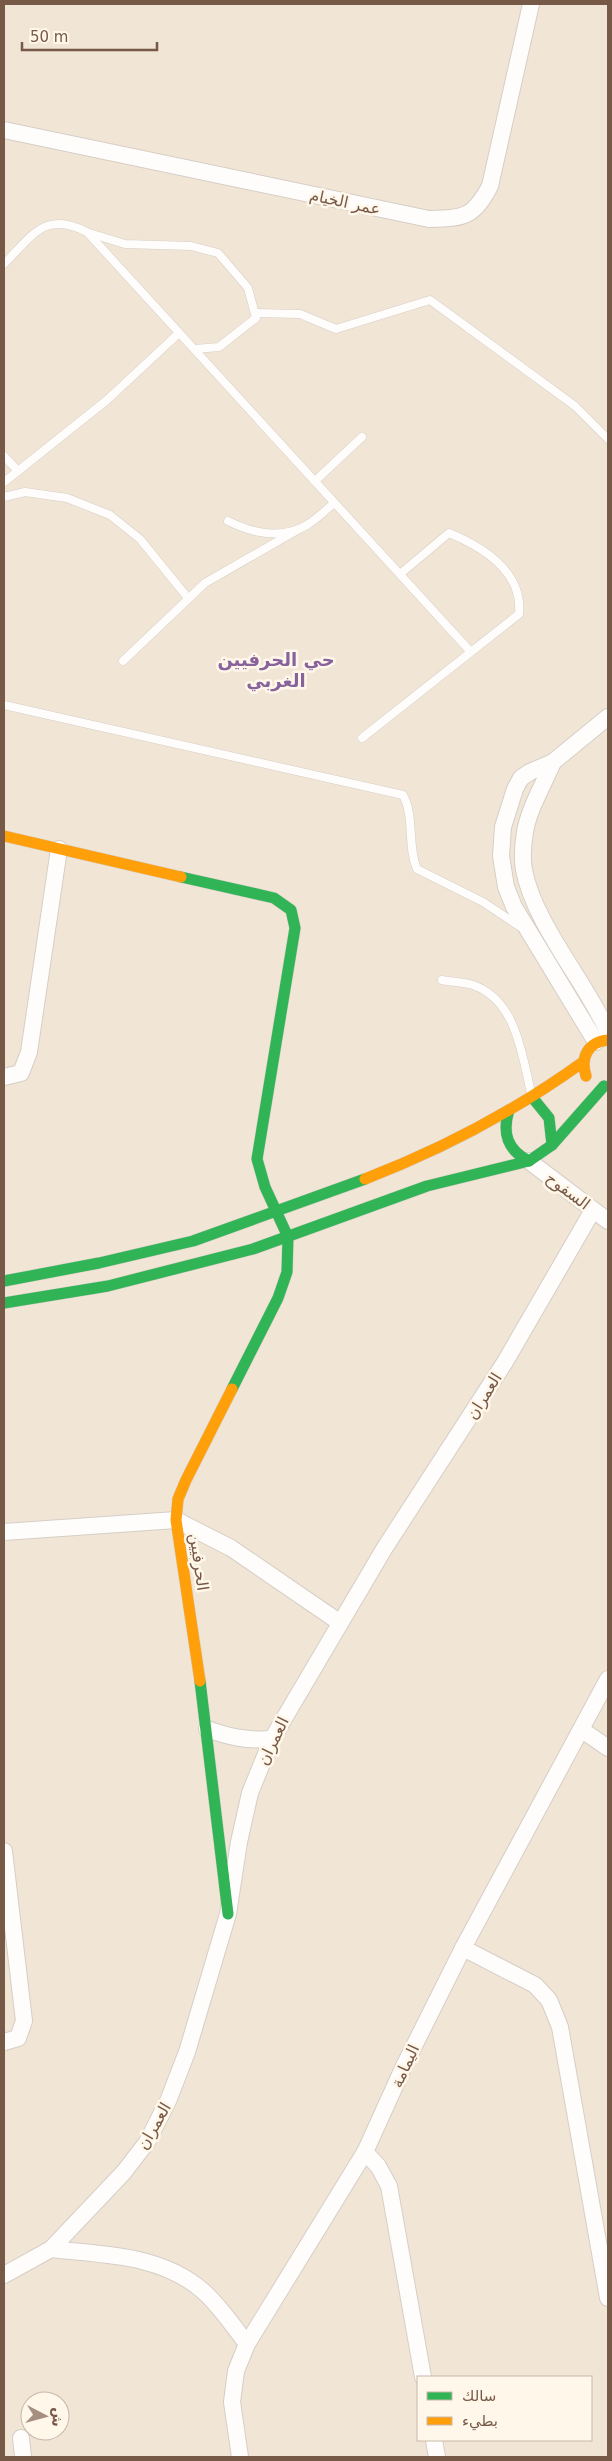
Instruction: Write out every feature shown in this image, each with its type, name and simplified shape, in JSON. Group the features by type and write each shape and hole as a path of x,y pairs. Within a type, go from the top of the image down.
{"main road":[{"path":"4,836 274,898 291,910 295,928 257,1159 259,1171 288,1237"},
{"path":"4,1303 108,1286 253,1248 427,1186 528,1161 552,1145 606,1086 594,1083 586,1076 583,1062 585,1052 604,1038"},
{"path":"4,1281 194,1241 410,1162 532,1097 554,1084 583,1062"},
{"path":"532,1097 543,1108 551,1121 552,1145"},
{"path":"509,1110 504,1125 507,1140 515,1153 528,1161"},
{"name":"الحرفيين","path":"228,1914 207,1730 176,1520 178,1499 186,1480 283,1286 288,1262 288,1237"}],"street":[{"name":"عمر الخيام","path":"4,130 429,220 452,218 471,213 481,203 490,186 531,4"},
{"path":"604,1038 528,932 506,887 501,856 503,827 512,796 521,778 553,762 608,717"},
{"path":"553,762 525,832 523,868 535,902 559,946 596,1006 604,1038"},
{"path":"4,1077 21,1073 29,1052 59,849"},
{"name":"السفوح","path":"528,1161 608,1221"},
{"name":"العمران","path":"4,2275 51,2249 124,2172 152,2134 168,2102 188,2052 228,1914 250,1793 272,1739 339,1622 505,1362 593,1210"},
{"path":"4,1532 176,1520 230,1548 339,1622"},
{"name":"اليمامة","path":"240,2457 232,2402 236,2371 247,2344 365,2152 404,2066 463,1948 608,1679"},
{"path":"207,1730 231,1738 272,1739"},
{"path":"582,1730 608,1748"},
{"path":"4,1851 24,2021 18,2038 4,2042"},
{"path":"463,1948 535,1985 550,2000 560,2027 601,2215 608,2298"},
{"path":"365,2152 378,2166 389,2186 423,2376"},
{"path":"51,2249 136,2258 170,2269 189,2280 203,2292 247,2344"},
{"path":"21,2441 23,2457"},
{"path":"434,2441 437,2457"}],"lane":[{"path":"4,264 41,228 55,222 72,224 89,234 125,244 191,246 218,253 248,288 256,318 219,347 195,349"},
{"path":"89,234 470,650"},
{"path":"255,313 300,314 336,329 430,300 575,406 608,439"},
{"path":"4,482 107,400 180,333"},
{"path":"314,481 362,437"},
{"path":"4,456 18,470"},
{"path":"4,497 25,492 66,498 110,515 140,539 188,598"},
{"path":"123,661 205,583 307,525 334,502"},
{"path":"228,520 256,532 286,533 299,529"},
{"path":"362,738 470,650 518,614 520,602 513,580 488,552 449,533 400,574"},
{"path":"4,705 403,795 408,804 413,854 417,869 483,902 528,932"},
{"path":"442,980 473,985 497,999 516,1031 532,1097"}],"shaded area":[{"path":"4,4 608,4 608,2457 4,2457"}],"traffic: fast":[{"path":"181,877 274,898 291,910 295,928 257,1159 265,1187 288,1237 287,1272 278,1298 232,1389"},
{"path":"4,1303 108,1286 253,1249 427,1186 529,1161 552,1145 604,1086"},
{"path":"532,1097 549,1118 552,1145"},
{"path":"509,1110 506,1126 508,1140 516,1152 529,1161"},
{"path":"4,1281 99,1263 193,1241 365,1179"},
{"path":"200,1681 228,1914"}],"traffic: slow":[{"path":"4,836 181,877"},
{"path":"586,1076 584,1063 587,1052 595,1044 608,1040"},
{"path":"365,1179 422,1155 478,1128 531,1097 583,1062"},
{"path":"200,1681 176,1520 178,1499 232,1389"}],"district":[{"name":"حي الحرفيين الغربي","path":"276,670"}]}
